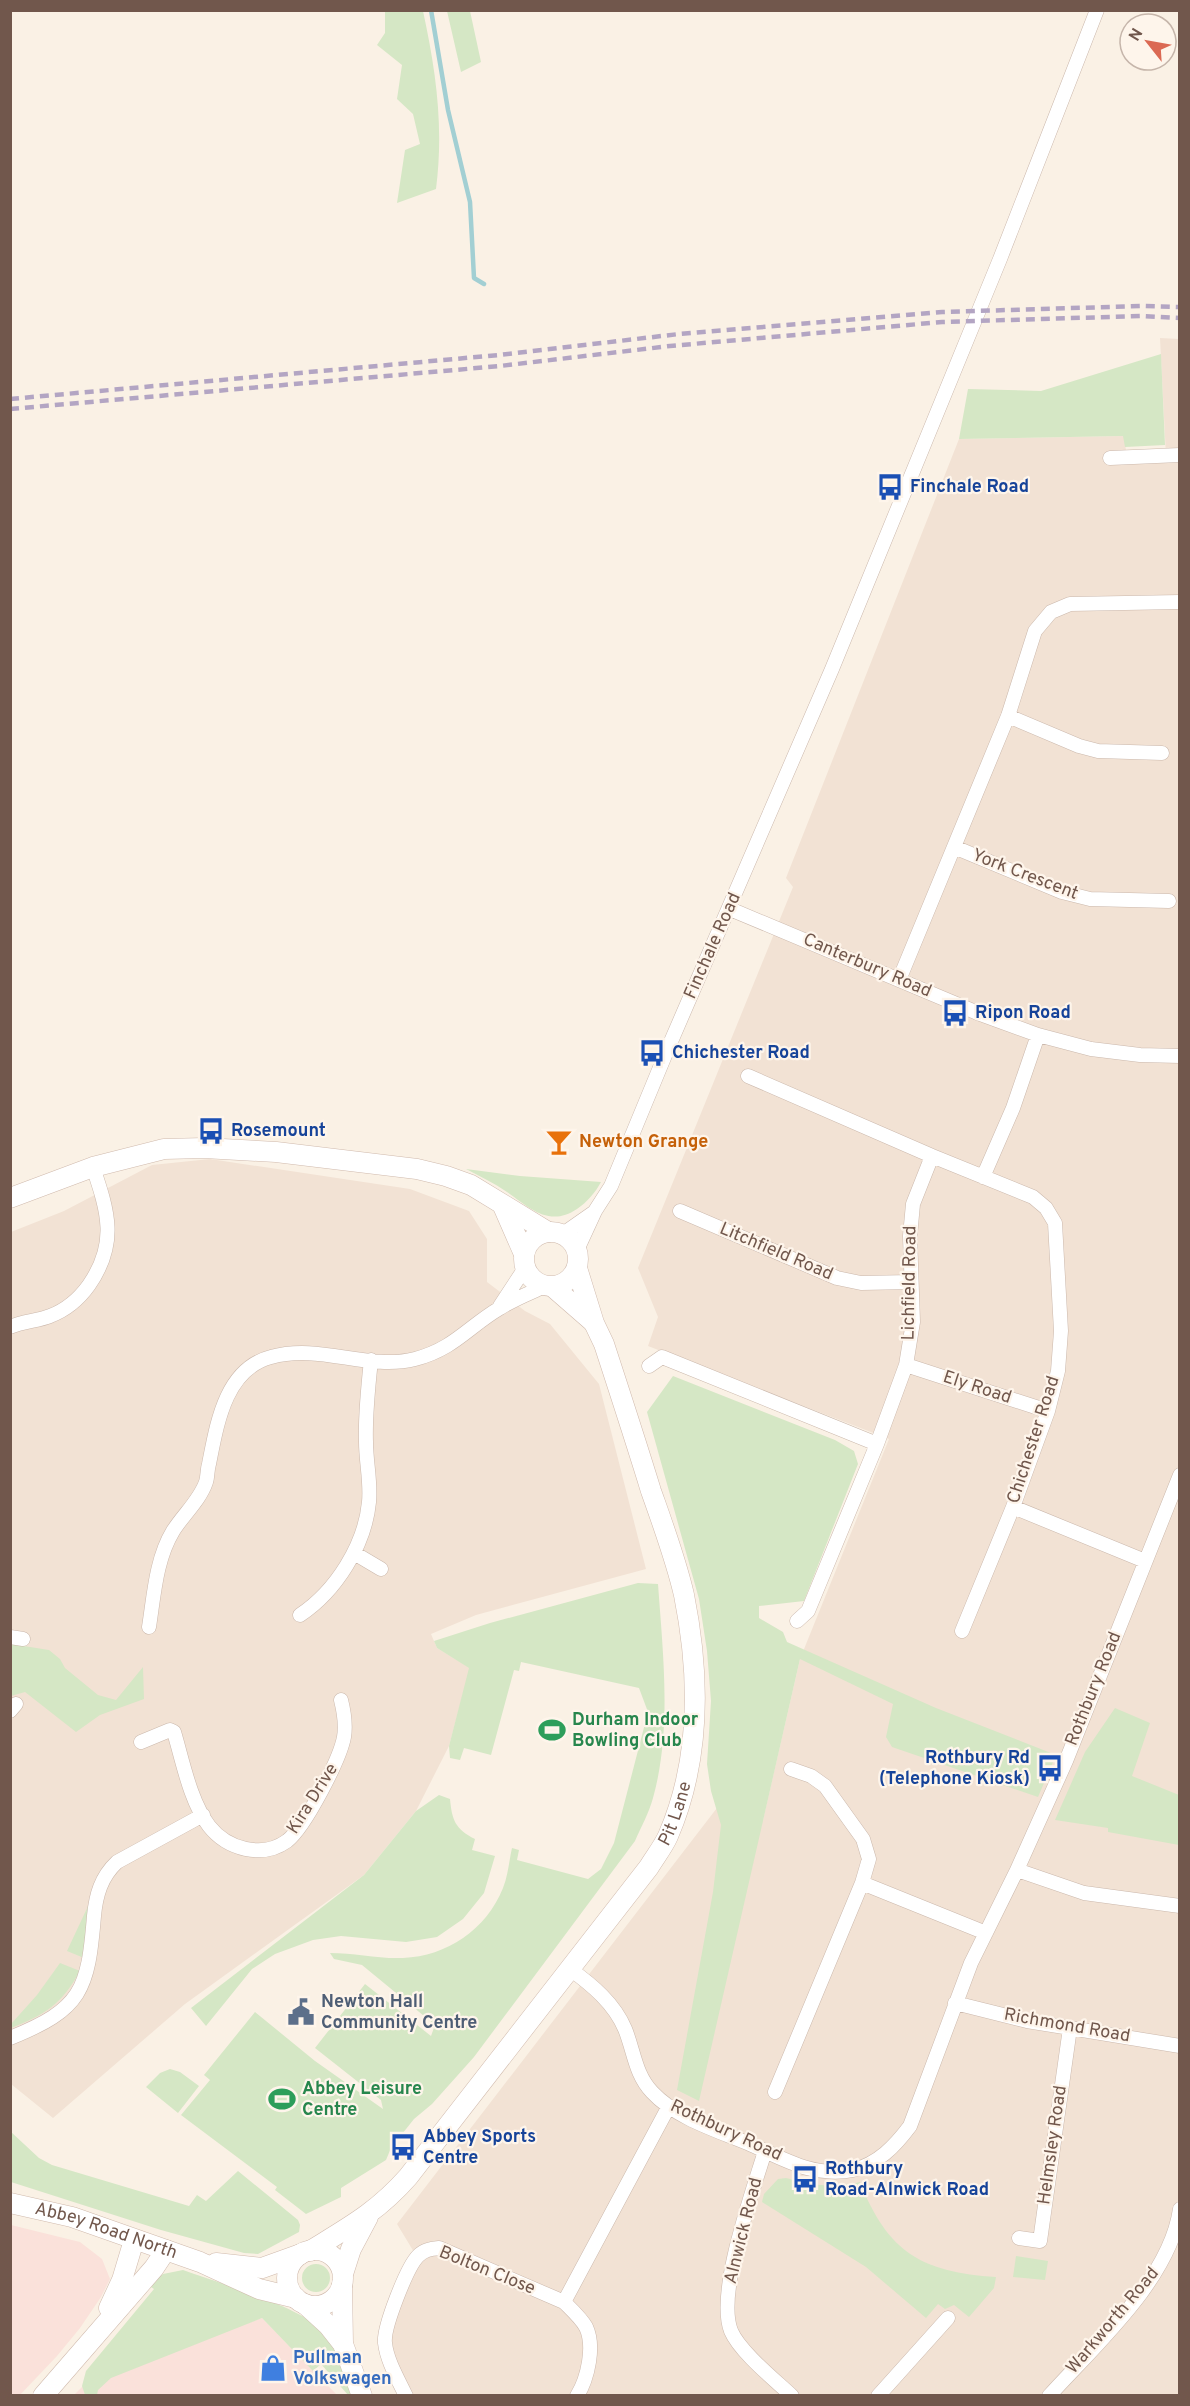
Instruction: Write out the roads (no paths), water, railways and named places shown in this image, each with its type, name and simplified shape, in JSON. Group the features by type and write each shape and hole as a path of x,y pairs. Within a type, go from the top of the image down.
{"street":[{"name":"Finchale Road","path":"577,1259 595,1211 611,1185 837,658 996,269 1097,10"},
{"path":"1110,458 1179,455"},
{"name":"York Crescent","path":"899,980 1008,716 1035,631 1051,612 1070,604 1179,602"},
{"path":"1008,716 1079,746 1098,751 1162,753"},
{"name":"York Crescent","path":"954,847 1062,892 1090,899 1169,901"},
{"name":"Canterbury Road","path":"730,909 1038,1035 1091,1049 1140,1055 1179,1056"},
{"path":"983,1177 1013,1108 1038,1035"},
{"name":"Chichester Road","path":"748,1076 932,1156 1034,1197 1046,1208 1054,1223 1061,1331 1058,1371 1048,1411 962,1631"},
{"path":"10,1198 93,1167 164,1149 204,1148 276,1152 417,1169 471,1185 503,1206 572,1241 577,1259 572,1277 564,1284 549,1286 499,1308 460,1339 435,1353 397,1362 315,1352 294,1352 269,1357 239,1378 223,1406 206,1481 172,1532 163,1553 149,1627"},
{"name":"Lichfield Road","path":"797,1621 808,1611 877,1444 906,1365 912,1322 910,1236 913,1204 932,1156"},
{"path":"10,1327 50,1317 66,1308 81,1296 105,1257 108,1222 93,1167"},
{"path":"503,1206 529,1276 549,1286 594,1323"},
{"name":"Finchale Road","path":"556,1233 595,1211"},
{"name":"Litchfield Road","path":"680,1211 837,1278 861,1283 911,1282"},
{"path":"499,1308 525,1261 532,1239 556,1233"},
{"name":"Pit Lane","path":"369,2215 408,2177 649,1867 667,1838 689,1771 694,1723 691,1641 684,1595 604,1344 594,1323 577,1259"},
{"path":"649,1366 662,1357 877,1444"},
{"path":"300,1615 313,1606 327,1591 354,1553 365,1526 369,1502 365,1417 370,1360"},
{"name":"Ely Road","path":"906,1365 1048,1411"},
{"name":"Rothbury Road","path":"570,1969 591,1985 610,2005 624,2029 639,2074 654,2095 685,2116 808,2168 833,2172 854,2170 875,2161 893,2148 910,2126 971,1962 1017,1870 1066,1761 1179,1475"},
{"path":"1012,1508 1145,1561"},
{"path":"354,1553 381,1569"},
{"name":"Kira Drive","path":"141,1742 170,1730 174,1732 202,1815 210,1827 223,1840 248,1851 275,1847 296,1831 333,1770 344,1734 347,1708"},
{"path":"775,2092 862,1883 869,1859 863,1839 825,1786 811,1776 791,1769"},
{"path":"10,2038 40,2026 57,2016 71,2003 81,1988 88,1973 98,1893 106,1872 117,1862 202,1815"},
{"path":"1017,1870 1084,1893 1179,1906"},
{"path":"862,1883 986,1933"},
{"name":"Richmond Road","path":"955,2003 1027,2021 1179,2046"},
{"name":"Helmsley Road","path":"1019,2238 1040,2241 1070,2028"},
{"path":"564,2302 669,2106"},
{"name":"Alnwick Road","path":"765,2151 729,2280 727,2310 732,2332 752,2358 788,2394"},
{"name":"Abbey Road North","path":"10,2203 72,2217 200,2262"},
{"name":"Warkworth Road","path":"1049,2396 1137,2299 1163,2262 1177,2229 1179,2209"},
{"path":"362,2396 343,2344 328,2325 291,2291 288,2275 290,2267 305,2253 369,2215"},
{"path":"200,2262 259,2289 320,2305 335,2298 343,2279 351,2248 369,2215"},
{"path":"43,2396 76,2360 93,2336 119,2289 134,2240"},
{"name":"Bolton Close","path":"406,2396 394,2371 385,2343 387,2321 417,2257 428,2249 439,2248 564,2302 586,2326 590,2344 586,2373 577,2396"},
{"path":"93,2336 154,2268 166,2250"},
{"path":"200,2262 262,2268 318,2250 334,2258 343,2279 343,2344"},
{"path":"878,2396 948,2318"}],"waterway":[{"path":"431,10 448,110 470,202 474,278 484,284"}],"railway":[{"path":"10,399 499,355 679,334 942,312 1141,306 1180,307"},
{"path":"10,409 500,366 670,346 942,322 1141,316 1180,318"}],"place":[{"name":"Finchale Road","path":"890,487"},
{"name":"Ripon Road","path":"955,1013"},
{"name":"Chichester Road","path":"652,1053"},
{"name":"Rosemount","path":"211,1131"},
{"name":"Newton Grange","path":"559,1142"},
{"name":"Durham Indoor Bowling Club","path":"552,1730"},
{"name":"Rothbury Rd (Telephone Kiosk)","path":"1050,1768"},
{"name":"Newton Hall Community Centre","path":"301,2012"},
{"name":"Abbey Leisure Centre","path":"282,2099"},
{"name":"Abbey Sports Centre","path":"403,2147"},
{"name":"Rothbury Road-Alnwick Road","path":"805,2179"},
{"name":"Pullman Volkswagen","path":"273,2368"}]}
